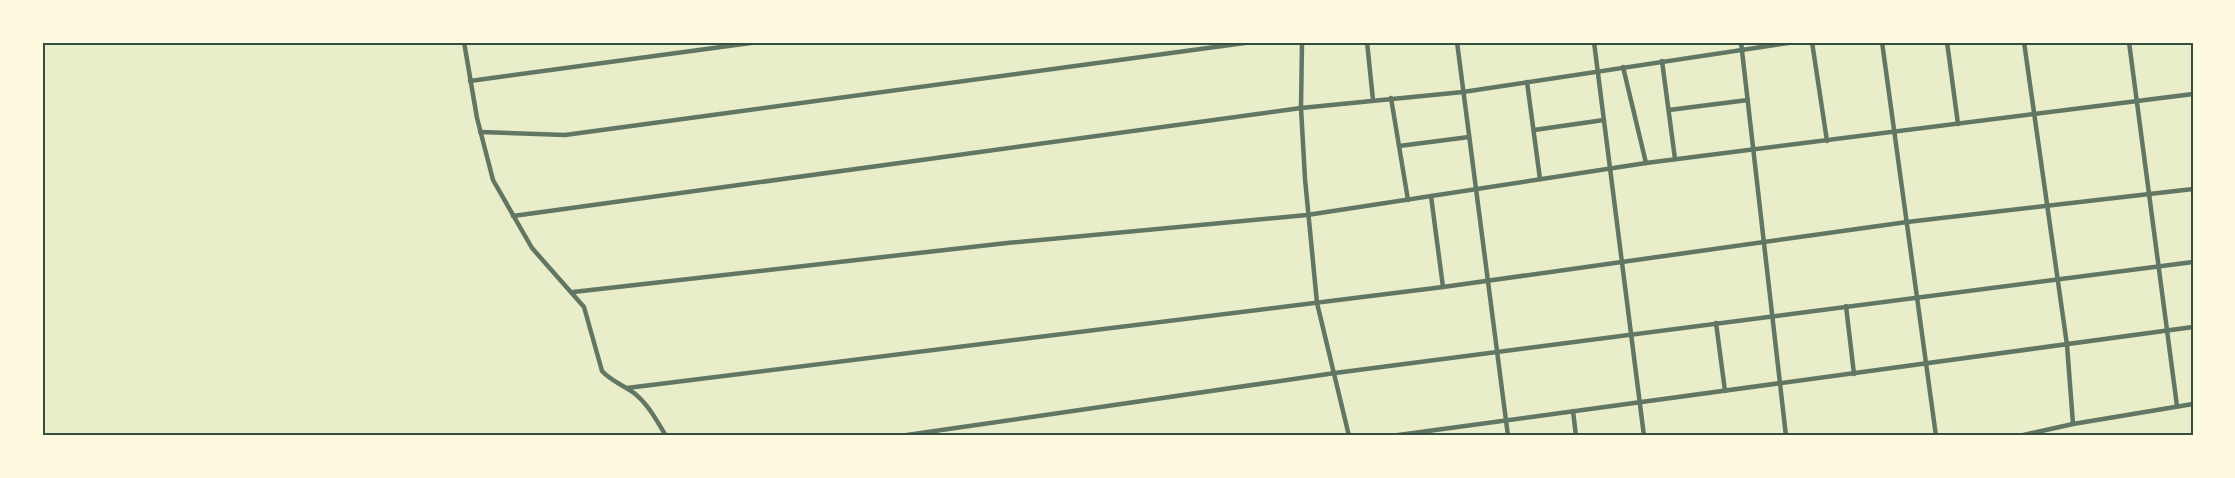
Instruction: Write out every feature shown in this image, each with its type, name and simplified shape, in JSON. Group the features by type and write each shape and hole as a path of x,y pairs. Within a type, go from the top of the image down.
{"street":[{"path":"464,42 480,132 492,180 532,248 573,292 588,318 602,371 609,379 627,388 648,407 666,436"},
{"path":"470,81 758,42"},
{"path":"480,132 565,135 1252,42"},
{"path":"1302,42 1301,108 1307,215 1317,303 1349,436"},
{"path":"1366,42 1373,100"},
{"path":"1457,42 1508,436"},
{"path":"1594,42 1644,436"},
{"path":"1741,42 1786,436"},
{"path":"513,216 1301,108 1462,92 1742,48 1795,42"},
{"path":"1812,42 1827,141"},
{"path":"1882,42 1936,436"},
{"path":"1947,42 1958,124"},
{"path":"2024,42 2067,345 2073,424"},
{"path":"2128,42 2177,406"},
{"path":"1662,61 1675,159"},
{"path":"1623,67 1646,163"},
{"path":"1527,82 1540,179"},
{"path":"573,292 1007,243 1307,215 1675,159 2193,94"},
{"path":"1391,98 1408,200"},
{"path":"1669,110 1748,100"},
{"path":"1533,130 1604,120"},
{"path":"1399,146 1469,137"},
{"path":"627,388 1443,287 1907,222 2193,189"},
{"path":"1431,196 1443,287"},
{"path":"900,436 1335,373 2193,262"},
{"path":"1846,306 1854,374"},
{"path":"1716,323 1725,391"},
{"path":"1390,436 2193,327"},
{"path":"2019,436 2073,424 2193,404"},
{"path":"1573,411 1576,436"}]}
